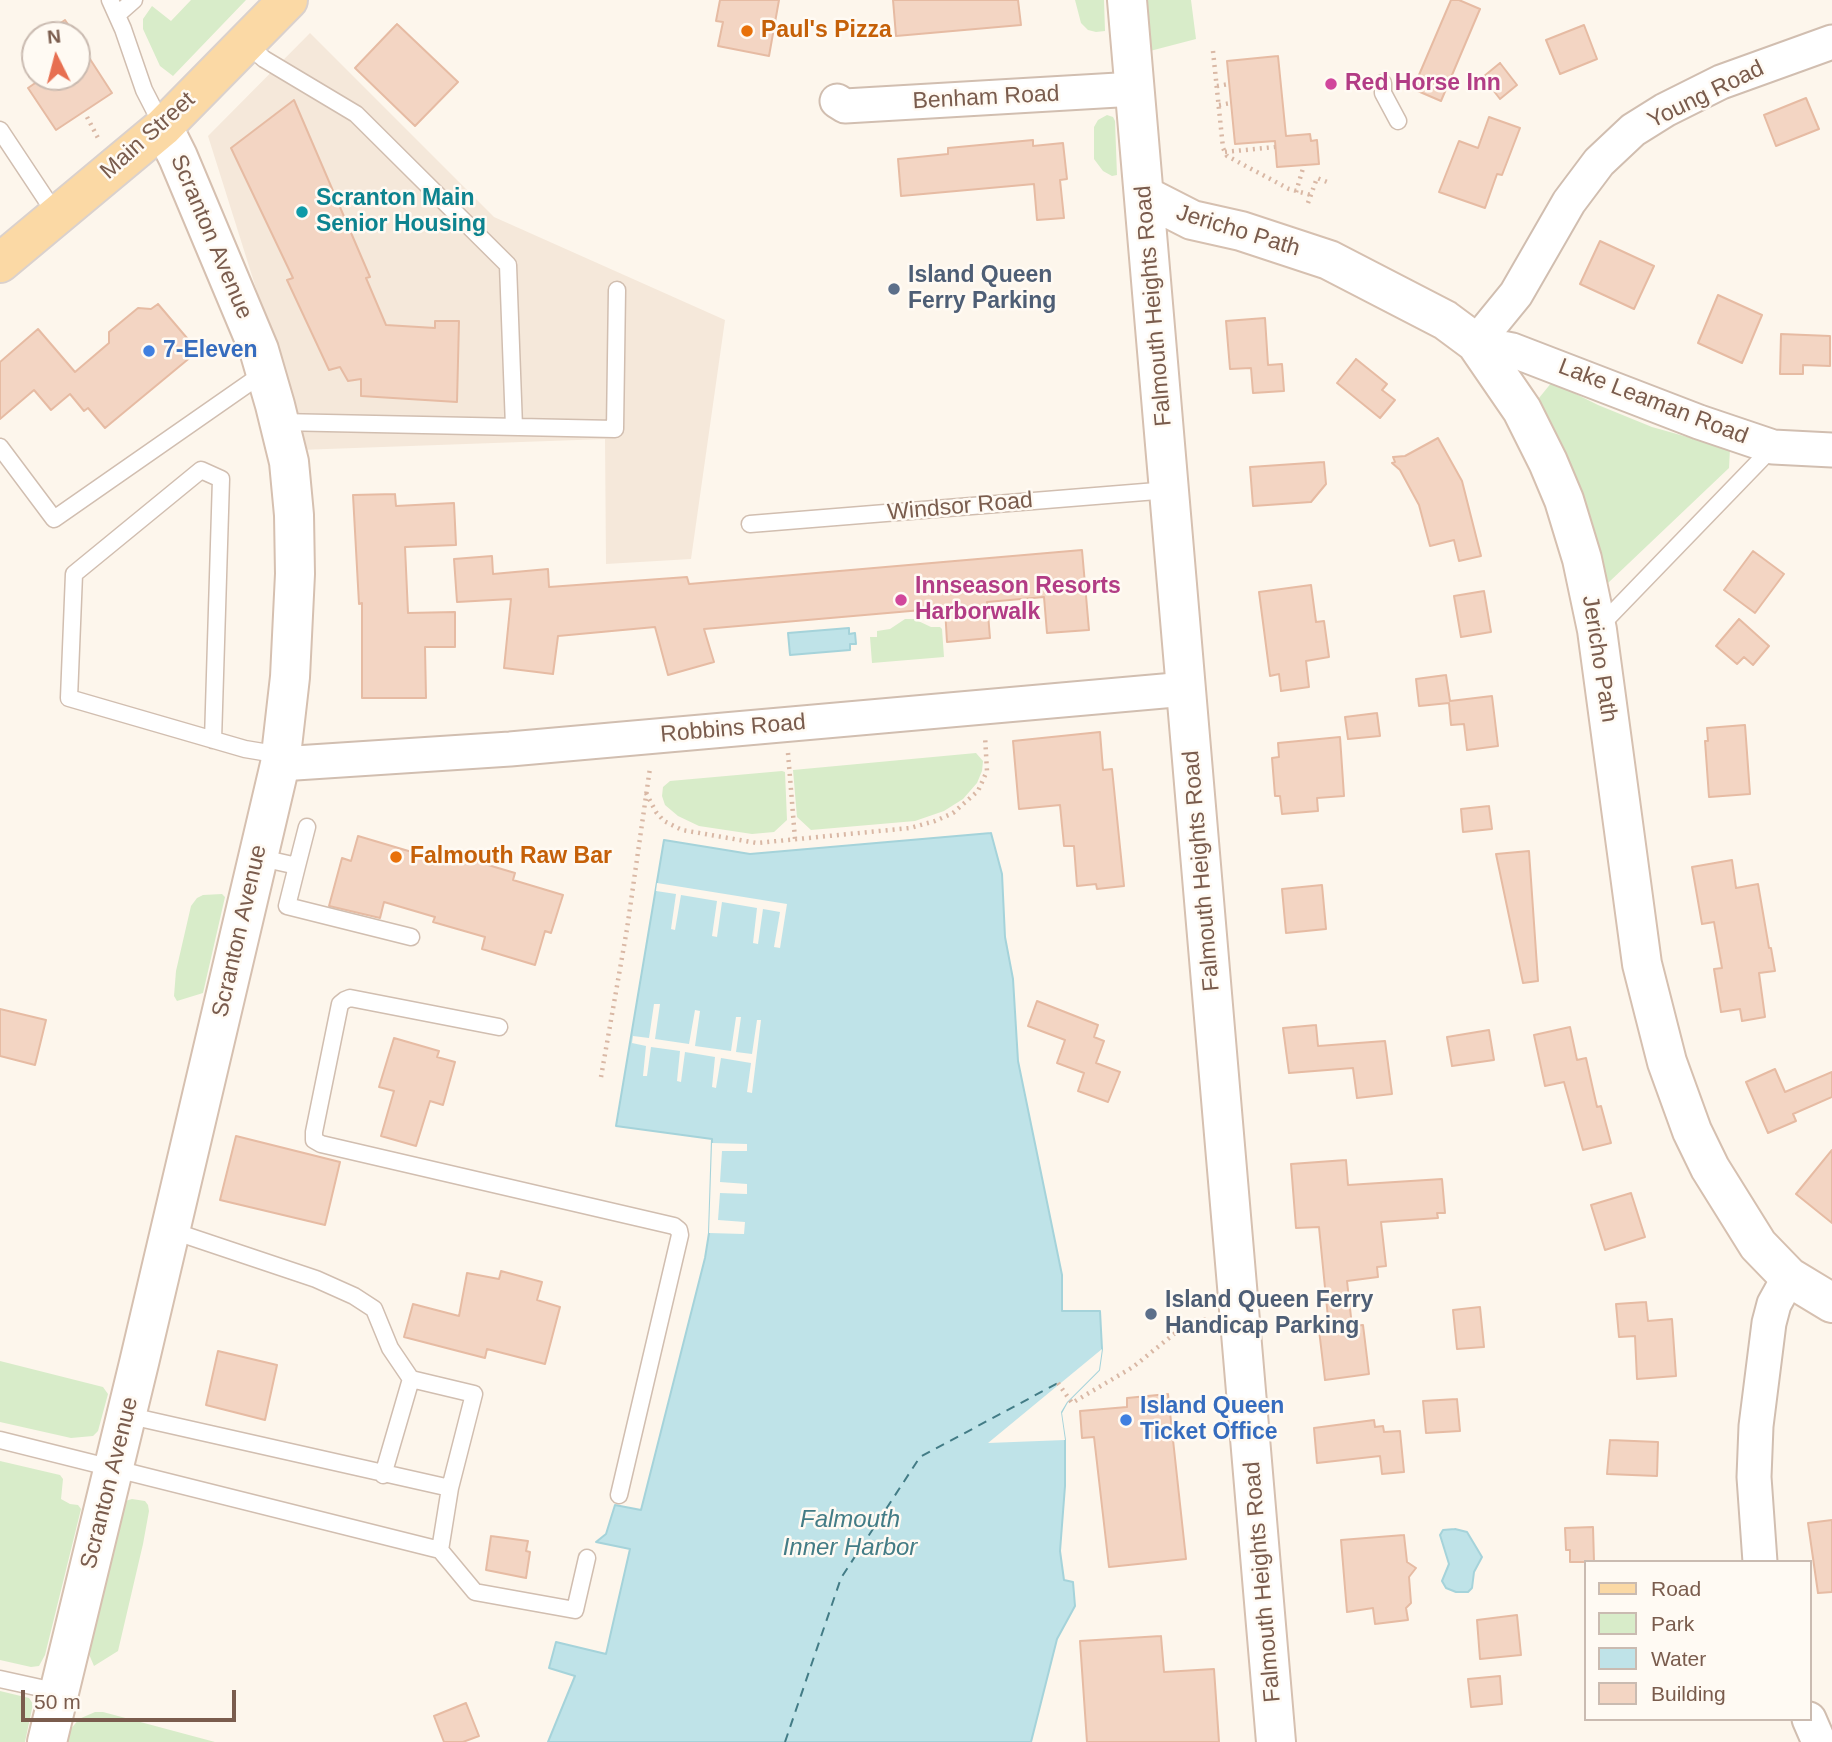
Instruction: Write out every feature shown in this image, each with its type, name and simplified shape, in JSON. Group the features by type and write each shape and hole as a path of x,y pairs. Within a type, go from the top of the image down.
{"main road":[{"name":"Main Street","path":"0,263 163,127 288,0"}],"street":[{"name":"Falmouth Heights Road","path":"1127,0 1276,1742"},
{"name":"Young Road","path":"1476,343 1516,294 1569,202 1600,162 1633,130 1665,110 1721,82 1832,42"},
{"name":"Benham Road","path":"837,101 845,106 1135,89"},
{"name":"Scranton Avenue","path":"47,1742 280,760 290,677 295,574 294,515 289,461 266,371 218,249 163,127"},
{"name":"Jericho Path","path":"1145,196 1180,216 1241,231 1329,260 1445,320 1476,343 1522,410 1548,462 1582,559 1597,630 1642,964 1667,1062 1692,1131 1710,1168 1758,1245 1789,1277 1832,1303"},
{"name":"Lake Leaman Road","path":"1476,343 1530,356 1699,422 1773,447 1832,450"},
{"name":"Robbins Road","path":"280,760 496,750 1186,689"},
{"path":"1760,1560 1754,1477 1756,1426 1769,1323 1774,1304 1789,1277"},
{"path":"1810,1721 1819,1742"}],"lane":[{"path":"134,0 114,7 144,90 163,127"},
{"path":"246,43 264,59 356,114 508,265 514,427"},
{"path":"1383,83 1383,93 1398,121"},
{"path":"0,130 57,216"},
{"path":"279,422 615,429 617,290"},
{"path":"0,447 54,519 266,371"},
{"path":"1597,630 1773,447"},
{"path":"214,740 221,479 201,470 74,574 69,698 280,760"},
{"name":"Windsor Road","path":"750,524 1169,490"},
{"path":"307,827 286,906 411,937"},
{"path":"257,858 297,866"},
{"path":"499,1027 350,998 345,1000 340,1004 314,1140 321,1144 674,1226 679,1230 680,1236 619,1495"},
{"path":"170,1230 316,1279 354,1296 374,1309 390,1348 411,1378 474,1394 450,1488 440,1550"},
{"path":"383,1475 411,1378"},
{"path":"126,1415 450,1488"},
{"path":"0,1440 440,1550 475,1592 575,1610 587,1558"},
{"path":"0,1679 59,1692"}],"path":[{"path":"1213,51 1225,152 1231,159 1296,192 1311,195"},
{"path":"1217,86 1229,84"},
{"path":"1219,105 1231,103"},
{"path":"87,117 102,146"},
{"path":"1225,152 1275,147"},
{"path":"1296,192 1304,165"},
{"path":"1308,203 1317,178 1330,183"},
{"path":"646,793 664,821 682,830 757,843 910,828 953,813 971,799 984,780 988,761 982,706"},
{"path":"786,724 794,839"},
{"path":"601,1077 627,929 655,736"},
{"path":"1058,1383 1072,1403 1133,1367 1189,1322 1221,1317"}],"shaded area":[{"name":"Scranton Main Senior Housing","path":"310,33 494,217 725,320 691,559 606,564 605,439 299,450 288,390 208,136"}],"green space":[{"path":"191,0 246,0 173,76 160,66 143,29 143,19 152,6 171,21"},
{"path":"1075,0 1104,0 1105,31 1088,30 1081,23"},
{"path":"1143,0 1191,0 1196,39 1150,51"},
{"path":"1107,115 1115,121 1117,175 1112,176 1103,171 1094,159 1094,127 1098,120"},
{"path":"1552,382 1652,427 1730,449 1729,468 1608,583 1600,578 1569,470 1539,398"},
{"path":"905,619 940,627 944,657 872,663 870,637 877,637 877,631 890,629"},
{"path":"976,753 983,761 977,783 963,799 944,811 915,821 811,830 797,817 793,770"},
{"path":"785,772 787,820 774,832 752,834 699,826 678,816 665,805 662,796 663,787 670,781"},
{"path":"222,894 225,897 203,993 177,1001 174,996 176,971 191,906 203,895"},
{"path":"0,1361 103,1387 108,1394 98,1431 93,1436 71,1438 0,1422"},
{"path":"0,1461 60,1475 63,1479 61,1499 78,1505 81,1509 45,1655 39,1666 31,1667 0,1660"},
{"path":"132,1499 145,1501 148,1505 143,1544 118,1651 94,1666 88,1652 122,1502"},
{"path":"0,1691 29,1698 33,1704 25,1742 0,1742"},
{"path":"95,1712 215,1742 67,1742 70,1730 79,1719"}],"water":[{"path":"849,628 849,634 855,633 856,644 850,644 850,650 790,655 788,633"},
{"name":"Falmouth Inner Harbor","path":"991,833 1002,874 1005,937 1013,979 1018,1061 1062,1275 1062,1311 1100,1311 1102,1349 1099,1370 1067,1402 1061,1413 1065,1440 1065,1486 1060,1551 1064,1580 1073,1582 1075,1606 1057,1639 1031,1742 548,1742 575,1676 549,1668 556,1642 606,1654 630,1549 596,1542 606,1534 615,1505 641,1510 709,1233 712,1139 616,1126 664,840 750,854"},
{"path":"1443,1530 1467,1532 1482,1557 1474,1572 1472,1588 1468,1592 1456,1592 1446,1588 1442,1581 1449,1564 1440,1535"}],"pier":[{"path":"657,883 787,904 780,948 774,947 780,912 763,909 758,944 753,943 757,908 722,902 717,937 712,936 717,901 681,895 675,930 671,929 676,894 656,891"},
{"path":"654,1004 660,1004 655,1039 689,1044 695,1010 700,1011 695,1046 731,1051 736,1017 741,1017 736,1052 752,1054 757,1020 761,1020 752,1093 747,1092 751,1063 721,1058 716,1088 712,1087 715,1057 685,1052 681,1082 677,1081 680,1051 651,1047 647,1076 643,1076 646,1046 632,1043 633,1036 649,1038"},
{"path":"712,1143 747,1144 747,1151 722,1151 720,1182 747,1184 747,1194 720,1193 718,1220 745,1222 744,1234 709,1233"},
{"path":"1102,1349 1099,1370 1067,1402 1061,1412 1065,1440 988,1443"}],"building":[{"name":"Paul's Pizza","path":"720,0 779,0 769,56 718,46 723,22 716,21"},
{"path":"893,0 1018,0 1021,25 896,36"},
{"path":"1451,0 1459,0 1480,9 1441,101 1413,89"},
{"path":"397,24 458,82 415,126 355,68"},
{"path":"1584,25 1597,59 1560,74 1546,40"},
{"path":"1278,56 1286,136 1310,134 1311,141 1317,140 1319,164 1277,167 1275,141 1235,144 1227,61"},
{"path":"91,61 112,93 56,130 30,91 91,91"},
{"path":"1500,63 1517,85 1500,99 1483,77"},
{"path":"1806,98 1819,129 1776,146 1764,115"},
{"name":"Scranton Main Senior Housing","path":"294,100 370,277 366,278 386,325 435,328 435,321 459,321 457,402 361,396 361,379 348,381 340,367 329,370 287,280 293,278 231,148"},
{"path":"1489,117 1520,128 1502,175 1497,174 1485,208 1439,192 1459,141 1478,148"},
{"path":"1033,140 1033,146 1063,143 1067,179 1060,180 1064,218 1037,220 1034,184 901,196 898,159 948,154 948,148"},
{"path":"1600,241 1654,266 1634,309 1580,284"},
{"path":"1718,295 1762,315 1742,363 1698,343"},
{"path":"158,304 198,351 105,428 88,408 84,411 70,394 51,410 34,390 0,419 0,362 38,329 75,372 109,343 109,332 138,308 151,309"},
{"path":"1265,318 1268,365 1282,364 1284,391 1253,393 1251,368 1230,369 1226,321"},
{"path":"1781,334 1830,336 1830,366 1803,365 1803,374 1780,374"},
{"path":"1356,359 1387,384 1382,390 1395,400 1380,418 1337,383"},
{"path":"1438,438 1462,481 1481,556 1459,561 1454,540 1430,546 1419,505 1400,470 1392,463 1395,462 1393,457 1405,456"},
{"path":"1324,462 1326,484 1311,502 1253,506 1250,467"},
{"path":"395,494 396,506 454,503 456,545 405,547 408,613 455,612 455,647 425,647 426,698 362,698 362,603 359,604 353,495"},
{"path":"1082,550 1089,630 1047,633 1044,597 987,602 990,638 947,642 945,608 704,629 714,662 668,675 655,627 558,636 553,674 504,668 511,599 457,602 454,559 492,556 493,574 548,569 549,587 687,577 689,584"},
{"path":"1753,551 1784,574 1755,613 1724,590"},
{"path":"1311,585 1316,622 1324,621 1329,657 1306,661 1309,687 1281,691 1279,674 1270,676 1259,592"},
{"path":"1484,591 1491,632 1461,637 1454,596"},
{"path":"1739,619 1769,646 1753,665 1744,657 1737,664 1716,646"},
{"path":"1446,675 1450,701 1492,696 1498,746 1467,750 1464,724 1451,725 1449,703 1419,706 1416,679"},
{"path":"1377,713 1380,736 1348,739 1345,717"},
{"path":"1745,725 1750,794 1709,797 1705,741 1708,741 1707,728"},
{"path":"1100,732 1103,770 1112,769 1124,886 1097,889 1096,884 1077,886 1074,846 1064,846 1060,805 1019,809 1013,741"},
{"path":"1340,737 1344,796 1317,798 1318,811 1282,814 1280,796 1275,796 1272,758 1279,757 1278,743"},
{"path":"1489,806 1492,829 1463,832 1461,809"},
{"path":"358,836 449,863 451,854 515,873 513,880 563,895 551,933 545,931 535,965 482,949 485,937 433,922 435,917 384,902 380,918 329,906 342,858 351,861"},
{"path":"1529,851 1538,981 1523,983 1496,854"},
{"path":"1732,860 1736,888 1758,884 1775,971 1759,973 1765,1017 1742,1021 1740,1009 1721,1012 1714,969 1722,968 1714,922 1702,924 1692,867"},
{"path":"1322,885 1326,929 1286,933 1282,889"},
{"path":"1037,1001 1098,1025 1094,1037 1104,1041 1096,1063 1120,1072 1108,1102 1078,1091 1084,1073 1057,1063 1065,1040 1028,1026"},
{"path":"0,1009 46,1020 35,1065 0,1056"},
{"path":"1316,1025 1318,1046 1385,1041 1392,1094 1357,1098 1353,1068 1289,1073 1283,1028"},
{"path":"1570,1027 1577,1060 1586,1058 1597,1107 1601,1106 1611,1143 1583,1150 1564,1082 1545,1086 1534,1035"},
{"path":"1489,1030 1494,1060 1452,1066 1447,1037"},
{"path":"394,1038 439,1051 437,1057 455,1062 443,1105 430,1101 416,1146 381,1136 394,1091 379,1087"},
{"path":"1775,1069 1785,1092 1832,1072 1832,1097 1793,1114 1796,1121 1768,1133 1746,1082"},
{"path":"236,1136 340,1162 325,1225 220,1200"},
{"path":"1832,1150 1832,1223 1796,1194"},
{"path":"1346,1160 1348,1185 1442,1179 1445,1213 1437,1213 1438,1218 1381,1222 1386,1266 1377,1267 1378,1277 1347,1281 1352,1326 1363,1325 1369,1374 1325,1380 1319,1330 1329,1328 1319,1227 1296,1228 1291,1164"},
{"path":"1631,1193 1645,1237 1605,1250 1591,1205"},
{"path":"501,1271 542,1282 537,1300 560,1307 545,1364 487,1349 485,1358 404,1337 413,1304 459,1316 467,1273 499,1279"},
{"path":"1646,1302 1648,1321 1672,1319 1676,1376 1637,1379 1635,1336 1619,1337 1616,1304"},
{"path":"1480,1307 1484,1347 1457,1349 1453,1310"},
{"path":"218,1351 277,1365 265,1420 206,1405"},
{"path":"1168,1394 1186,1559 1109,1567 1094,1437 1082,1438 1080,1411 1127,1407 1127,1398"},
{"path":"1457,1399 1460,1431 1426,1433 1423,1401"},
{"path":"1374,1420 1375,1427 1383,1426 1384,1432 1400,1431 1404,1472 1382,1474 1380,1456 1317,1463 1314,1428"},
{"path":"1610,1440 1658,1442 1657,1476 1607,1474"},
{"path":"1832,1520 1832,1592 1818,1593 1808,1523"},
{"path":"1593,1527 1594,1560 1570,1562 1570,1550 1566,1550 1565,1528"},
{"path":"1404,1535 1407,1562 1416,1568 1409,1577 1411,1603 1406,1608 1408,1620 1375,1624 1373,1608 1347,1612 1341,1540"},
{"path":"491,1536 528,1541 526,1551 530,1552 526,1578 486,1570"},
{"path":"1517,1615 1521,1655 1480,1659 1477,1620"},
{"path":"1161,1636 1164,1672 1214,1669 1219,1742 1087,1742 1080,1641"},
{"path":"1500,1676 1502,1704 1471,1707 1468,1679"},
{"path":"466,1703 479,1736 463,1742 444,1742 434,1716"}],"ferry route":[{"path":"785,1742 841,1578 920,1457 1058,1383"}],"place":[{"name":"Paul's Pizza","path":"747,31"},
{"name":"Red Horse Inn","path":"1331,84"},
{"name":"Scranton Main Senior Housing","path":"302,212"},
{"name":"Island Queen Ferry Parking","path":"894,289"},
{"name":"7-Eleven","path":"149,351"},
{"name":"Innseason Resorts Harborwalk","path":"901,600"},
{"name":"Falmouth Raw Bar","path":"396,857"},
{"name":"Island Queen Ferry Handicap Parking","path":"1151,1314"},
{"name":"Island Queen Ticket Office","path":"1126,1420"}]}
